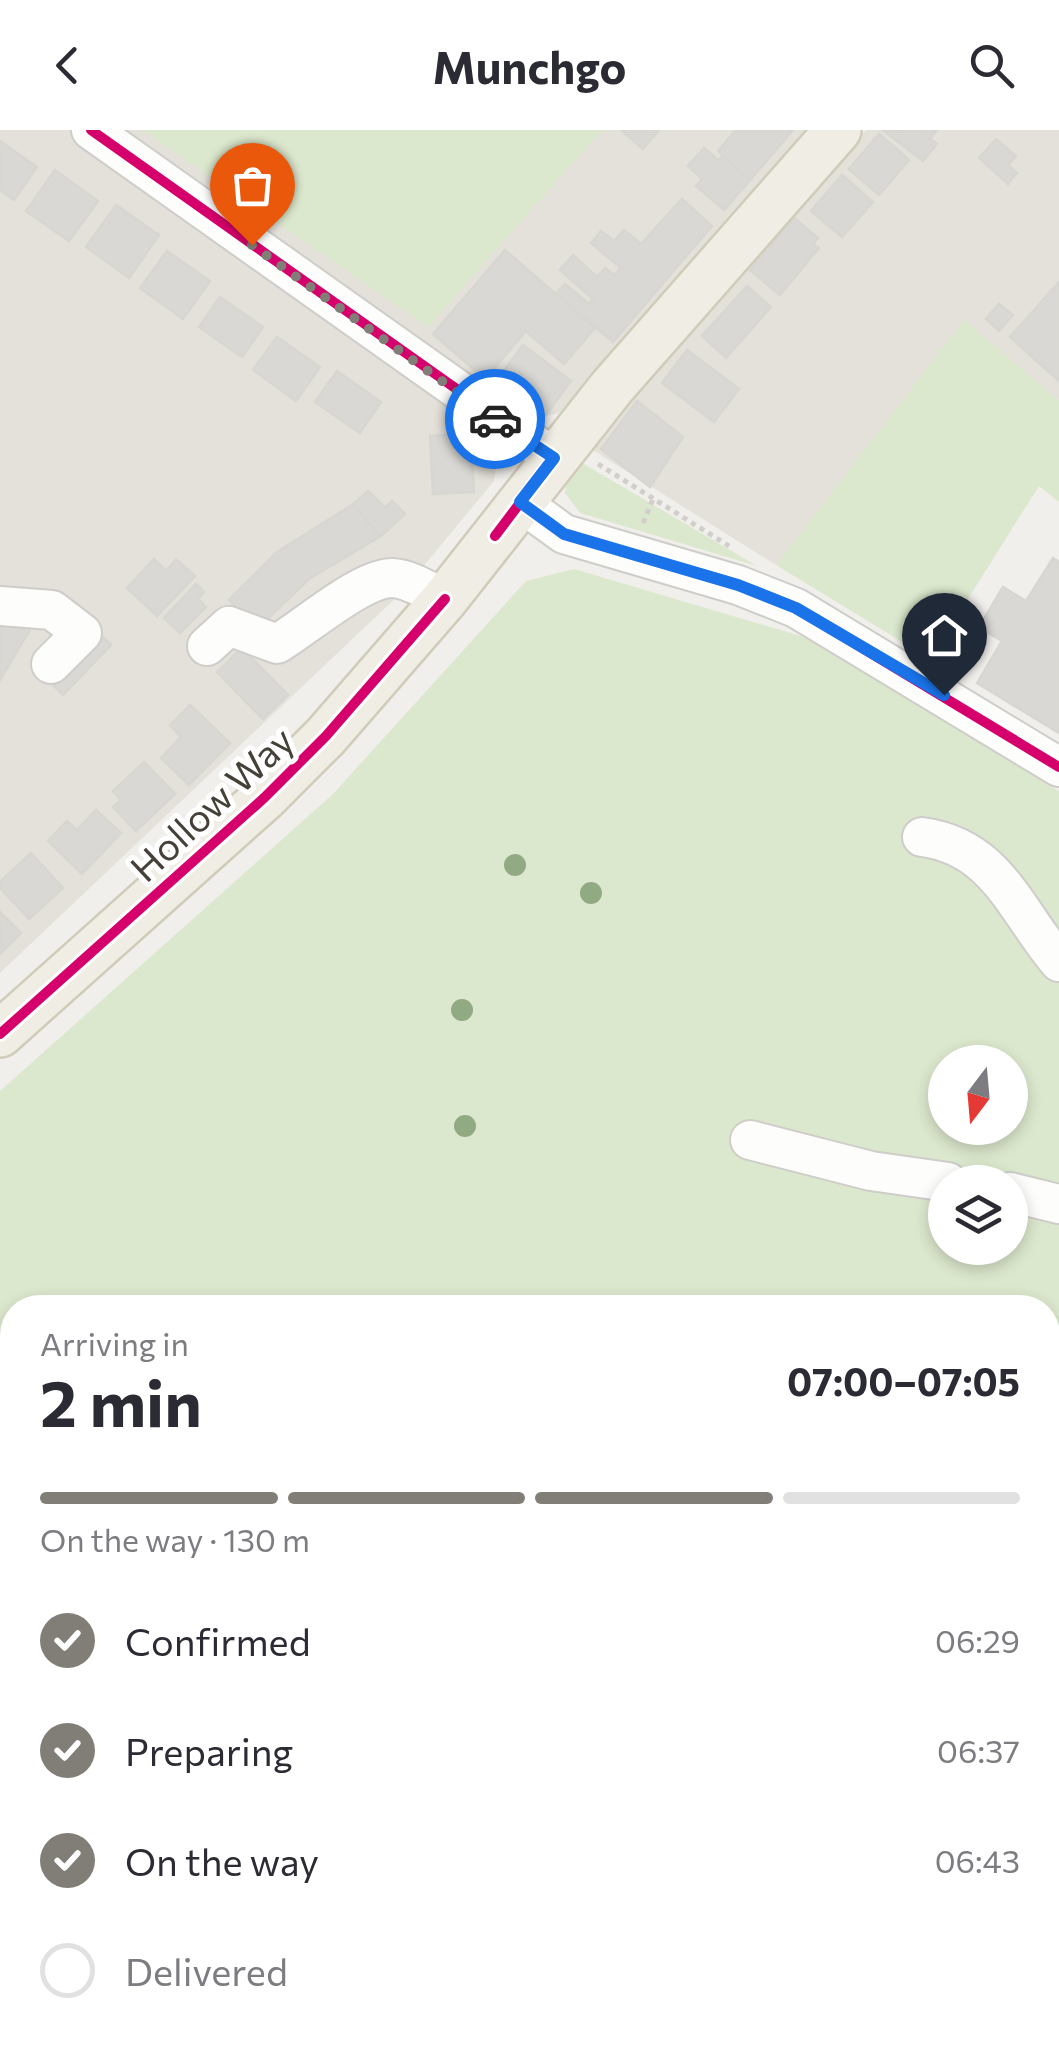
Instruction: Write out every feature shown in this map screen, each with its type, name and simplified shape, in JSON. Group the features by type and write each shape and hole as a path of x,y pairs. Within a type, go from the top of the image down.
{"main road":[{"name":"Hollow Way","path":"0,1034 264,798 326,736 445,598 520,502 574,460 838,130"}],"street":[{"path":"90,130 574,460"},
{"path":"520,502 564,534 738,585 796,608 1059,768"},
{"path":"207,646 229,626 278,644 328,613 367,581 396,578 445,598"},
{"path":"0,606 52,610 82,634 51,664"},
{"path":"922,837 960,846 989,865 1059,962"},
{"path":"750,1140 871,1171 928,1179"},
{"path":"1028,1196 1059,1204"}],"path":[{"path":"574,460 653,498 735,550"},
{"path":"638,536 653,498"}],"shaded area":[{"path":"0,130 808,130 559,413 545,416 497,380 474,375 446,415 492,449 497,461 494,481 403,591 0,973"},
{"path":"866,130 1059,130 1059,400 964,321 776,565 588,447"}],"green space":[{"path":"142,130 602,130 428,327"},
{"path":"964,320 1059,400 1059,502 1039,486 930,659 776,565"},
{"path":"579,461 757,566 580,513 565,493 567,477"},
{"path":"574,569 804,637 1059,791 1059,1295 0,1295 0,1091 333,794 526,581"}],"building":[{"path":"621,130 659,130 643,149"},
{"path":"736,130 793,130 750,180 718,151"},
{"path":"937,130 930,139 937,144 923,161 884,131"},
{"path":"879,134 909,160 879,195 849,169"},
{"path":"996,139 1016,156 1008,165 1017,173 1008,184 979,158"},
{"path":"0,141 37,167 14,200 0,190"},
{"path":"704,148 718,160 723,156 750,180 724,210 696,186 702,179 688,166"},
{"path":"55,170 98,201 69,241 26,211"},
{"path":"842,175 873,202 842,237 811,211"},
{"path":"682,199 712,226 613,342 556,294 565,284 589,304 593,299 560,270 573,255 597,277 605,268 614,275 621,268 591,243 601,231 614,241 624,230 641,244"},
{"path":"116,205 159,235 129,278 86,247"},
{"path":"794,218 818,238 813,244 819,248 780,295 750,270"},
{"path":"505,250 595,328 564,364 526,331 485,379 433,334"},
{"path":"167,251 210,281 183,319 140,288"},
{"path":"1059,282 1059,381 1010,337"},
{"path":"747,286 771,307 726,358 702,336"},
{"path":"220,297 263,327 242,357 199,327"},
{"path":"999,304 1013,315 999,331 986,319"},
{"path":"277,337 320,367 296,401 253,370"},
{"path":"523,345 571,381 545,416 497,380"},
{"path":"687,350 739,389 714,422 662,383"},
{"path":"337,371 381,402 360,433 315,402"},
{"path":"637,401 683,437 650,487 601,449"},
{"path":"471,434 474,492 433,494 430,436"},
{"path":"368,491 385,508 392,501 405,514 381,536 352,505"},
{"path":"352,505 381,536 309,579 259,627 229,600 277,552"},
{"path":"1053,558 1059,562 1059,733 977,683 1002,641 979,627 1003,587 1026,601"},
{"path":"154,559 166,571 176,559 195,576 157,616 127,588"},
{"path":"196,584 204,592 198,599 206,607 180,633 164,618"},
{"path":"8,614 31,628 0,680 0,626"},
{"path":"101,635 111,645 63,695 53,685"},
{"path":"242,648 288,695 263,719 217,672"},
{"path":"190,705 230,743 189,785 161,758 181,737 170,725"},
{"path":"144,762 175,794 136,831 113,807 121,800 113,791"},
{"path":"96,810 121,833 82,874 48,841 67,821 77,830"},
{"path":"31,853 63,888 29,919 0,888 0,882"},
{"path":"0,912 21,933 0,954"}],"cycle path":[{"path":"91,130 554,458 495,536"},
{"path":"520,502 564,534 738,585 796,608 1059,767"},
{"path":"0,1034 264,798 326,736 445,599"}],"way so far":[{"path":"252,245 495,419"}],"route":[{"path":"495,419 554,458 520,502 564,534 738,585 796,608 944,695"}]}
